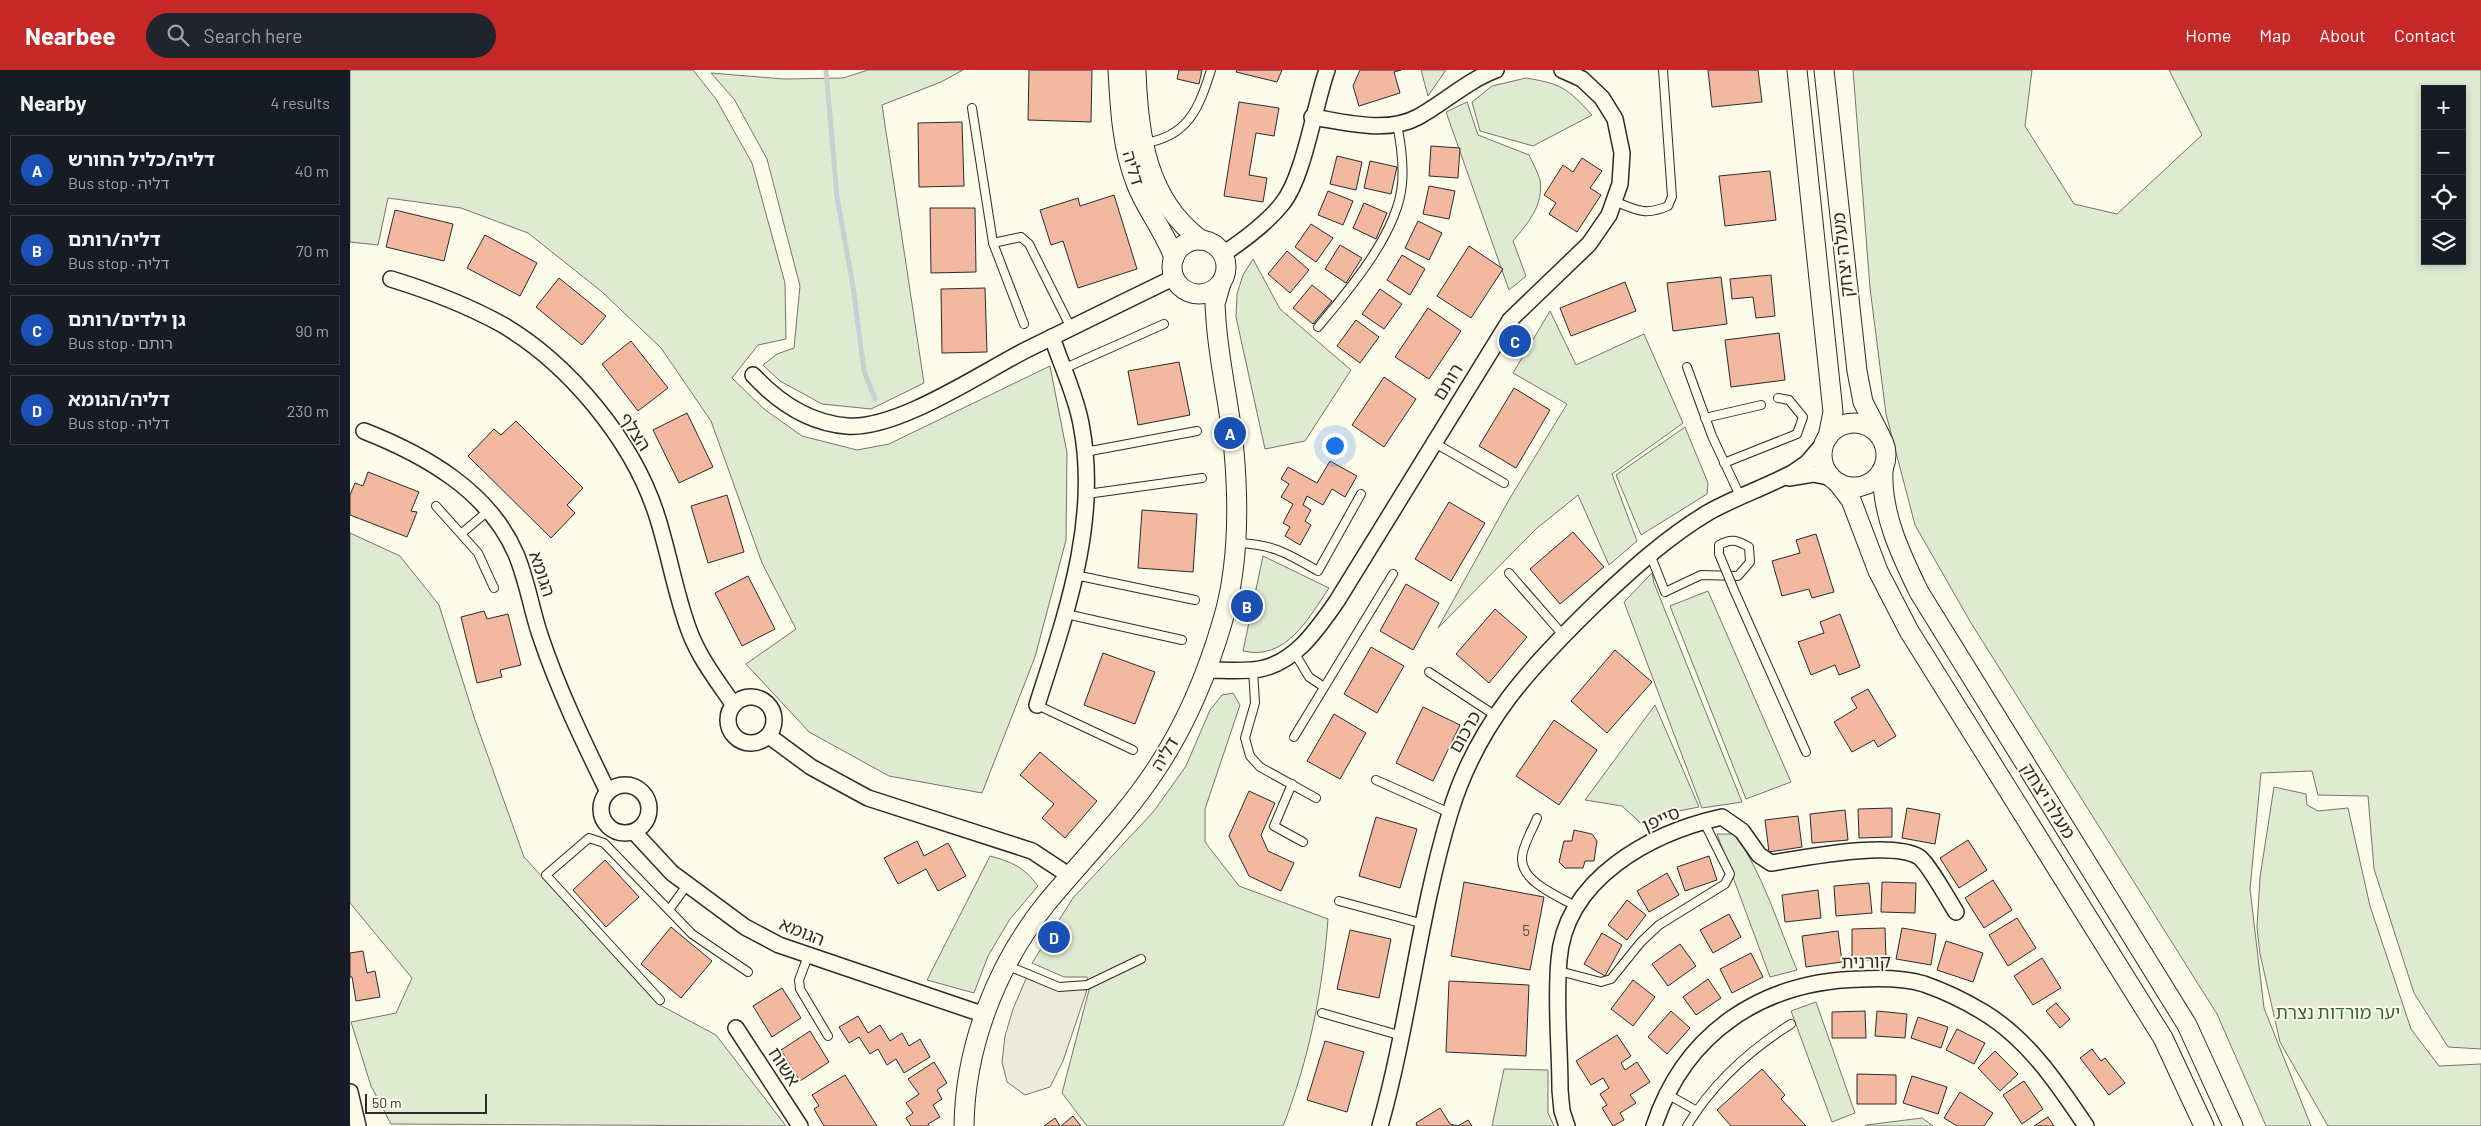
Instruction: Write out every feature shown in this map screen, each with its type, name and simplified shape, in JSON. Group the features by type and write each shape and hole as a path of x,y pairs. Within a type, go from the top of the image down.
{"street":[{"name":"דליה","path":"1118,70 1123,130 1136,183 1147,207 1168,240 1174,258"},
{"name":"דליה","path":"1136,70 1137,98 1152,177 1162,198 1185,229 1201,240"},
{"path":"1223,254 1248,237 1282,204 1297,177 1326,70"},
{"path":"1312,118 1376,125 1398,124 1416,118 1479,74 1496,70"},
{"name":"רותם","path":"1206,670 1262,668 1294,652 1316,632 1510,320 1589,244 1609,215 1620,184 1622,153 1615,119 1602,98 1582,79 1562,70"},
{"name":"מעלה יצחק","path":"1797,70 1833,412 1827,439"},
{"name":"מעלה יצחק","path":"1824,70 1857,371 1863,402 1880,435"},
{"path":"1201,240 1218,246 1223,254 1226,266 1225,275 1221,283 1214,289 1196,294 1180,285 1172,267 1174,258 1185,243 1201,240"},
{"path":"753,375 770,393 796,411 820,420 848,426 877,422 925,404 1071,328 1175,277"},
{"name":"הצלף","path":"391,279 435,293 504,326 540,352 569,378 601,415 622,442 641,477 655,511 691,634 702,656 733,704"},
{"name":"דליה","path":"964,1126 964,1101 969,1065 985,1015 1006,965 1044,907 1156,769 1188,713 1206,670 1231,591 1237,519 1234,450 1217,336 1215,304 1221,283"},
{"name":"דליה","path":"1196,294 1209,311 1217,336"},
{"path":"1037,705 1066,614 1086,514 1087,494 1081,422 1052,338"},
{"path":"1850,423 1866,426 1880,435 1885,445 1886,459 1883,470 1867,484 1856,487 1836,480 1824,466 1823,451 1827,439 1842,426 1850,423"},
{"name":"הגומא","path":"364,431 402,446 432,462 461,484 488,510 503,530 516,554 539,633 554,673 608,792"},
{"name":"כרכום","path":"1380,1126 1395,1072 1424,924 1450,813 1464,772 1496,716 1510,695 1543,654 1632,569 1708,513 1740,496 1775,482 1807,463 1827,439"},
{"name":"מעלה יצחק","path":"1883,470 1884,499 1890,525 1918,592 2187,1025 2233,1126"},
{"name":"כרכום","path":"1775,482 1812,474 1836,480"},
{"name":"מעלה יצחק","path":"1836,480 1851,500 1878,571 1909,631 2153,1022 2177,1066 2204,1126"},
{"path":"751,696 766,701 772,708 775,721 769,736 752,743 737,738 729,728 728,719 733,704 751,696"},
{"path":"769,736 811,767 868,798 1032,851 1070,876"},
{"path":"624,785 632,786 645,796 648,804 646,821 634,832 619,833 605,824 601,806 608,792 624,785"},
{"name":"סייפן","path":"1567,1126 1562,1111 1560,1090 1559,971 1564,933 1575,906 1593,884 1618,862 1649,843 1722,817 1742,831 1759,855 1771,863 1826,854 1872,850 1906,852 1921,858 1956,912"},
{"name":"הגומא","path":"634,832 672,873 687,885 745,927 779,945 985,1015"},
{"name":"קורנית","path":"1654,1126 1677,1075 1699,1044 1722,1025 1750,1007 1781,992 1815,982 1889,978 1924,984 1952,996 1984,1012 2016,1036 2066,1095 2086,1126"},
{"name":"אשוח","path":"736,1028 800,1126"},
{"path":"350,1092 358,1126"}],"lane":[{"path":"1144,142 1161,140 1176,132 1193,114 1211,70"},
{"path":"1614,201 1642,212 1654,212 1668,206 1672,197 1663,70"},
{"path":"972,108 993,243 1024,324"},
{"path":"1318,327 1356,281 1372,258 1390,223 1402,187 1403,161 1398,124"},
{"path":"993,243 1021,237 1029,244 1071,328"},
{"path":"1063,370 1164,324"},
{"path":"1687,367 1705,418 1740,496"},
{"path":"1724,463 1796,434 1802,417 1789,400 1778,398"},
{"path":"1705,418 1761,405"},
{"path":"1085,452 1196,432"},
{"path":"1433,442 1504,484"},
{"path":"1087,494 1202,478"},
{"path":"1235,543 1260,544 1276,548 1318,571 1361,494"},
{"path":"436,506 462,533 482,560 494,588"},
{"path":"462,533 488,510"},
{"path":"1650,554 1665,592 1701,575 1738,576 1750,562 1749,547 1737,540 1727,540 1718,545 1718,554 1734,590 1806,752"},
{"path":"1509,573 1562,635"},
{"path":"1294,737 1393,574"},
{"path":"1075,575 1196,600"},
{"path":"1066,614 1182,640"},
{"path":"1294,652 1310,677 1324,687"},
{"path":"1253,669 1255,703 1245,738 1250,756 1260,767 1316,798"},
{"path":"1429,672 1496,716"},
{"path":"1037,705 1133,750"},
{"path":"1376,780 1450,813"},
{"path":"1292,784 1274,826 1303,842"},
{"path":"1537,818 1522,858 1524,869 1529,877 1575,906"},
{"path":"1559,971 1601,982 1611,979 1641,942 1659,925 1724,884 1730,874 1704,822"},
{"path":"660,1000 546,875 589,838 604,843 692,934 748,972"},
{"path":"669,910 687,885"},
{"path":"1339,901 1424,924"},
{"path":"808,956 799,980 800,989 828,1036"},
{"path":"1006,965 1059,987 1087,985 1141,959"},
{"path":"1322,1014 1402,1036"},
{"path":"1687,1126 1712,1090 1734,1067 1763,1042 1791,1024"},
{"path":"1667,1094 1697,1111"}],"green space":[{"path":"350,70 693,70 716,99 752,163 785,283 786,339 758,345 732,378 764,409 802,436 857,450 889,444 1050,366 1067,453 1066,540 1035,657 982,793 889,776 809,732 746,664 796,629 762,563 711,421 661,348 601,291 528,233 461,208 388,198 378,245 350,242"},
{"path":"868,70 963,70 941,82 882,105 924,383 871,409 822,404 780,381 763,365 777,354 794,348 800,286 767,159 734,99 711,73 784,79 843,78"},
{"path":"1421,70 1446,70 1428,96"},
{"path":"1853,70 2032,70 2025,126 2074,204 2117,214 2202,135 2169,70 2481,70 2481,1049 2448,1047 2414,993 2374,869 2368,796 2318,795 2312,771 2261,773 2250,889 2264,1008 2311,1126 2266,1126 2217,1014 1971,623 1915,525 1886,414 1870,288"},
{"path":"1526,78 1556,85 1570,93 1592,115 1533,146 1480,131 1472,102 1492,86"},
{"path":"1467,102 1478,135 1529,155 1540,180 1540,198 1534,213 1513,241 1526,276 1509,290 1446,112"},
{"path":"1253,259 1280,309 1351,370 1305,441 1265,449 1236,317 1237,294 1243,275"},
{"path":"1550,311 1576,365 1644,334 1683,423 1612,474 1637,541 1609,565 1578,495 1536,529 1438,628 1510,498 1567,404 1513,373"},
{"path":"1685,427 1708,483 1707,494 1641,535 1616,475"},
{"path":"350,533 400,556 439,605 475,720 524,857 658,1004 716,1035 786,1126 391,1124 371,1086 351,1022 396,1013 412,978 350,903"},
{"path":"1263,556 1329,588 1304,624 1284,644 1272,650 1258,652 1243,651"},
{"path":"1652,573 1654,583 1742,802 1702,808 1624,602"},
{"path":"1708,591 1791,782 1746,799 1670,606"},
{"path":"1233,693 1240,705 1205,809 1205,842 1239,886 1328,919 1323,972 1313,1024 1292,1101 1283,1126 1087,1126 1062,1093 1089,990 1087,977 1064,977 1032,963 1073,898 1154,811 1186,766 1210,710 1222,695"},
{"path":"1655,705 1699,807 1668,813 1645,827 1622,806 1585,800"},
{"name":"יער מורדות נצרת","path":"2274,787 2306,794 2307,805 2318,811 2348,808 2370,906 2411,1029 2439,1066 2481,1064 2481,1126 2328,1126 2280,1042 2260,954 2257,927 2260,877"},
{"path":"1717,834 1735,834 1745,849 1762,883 1797,970 1770,977"},
{"path":"990,856 1017,866 1028,874 1038,886 1010,919 988,956 974,993 927,980"},
{"path":"1816,1002 1855,1113 1832,1122 1791,1011"},
{"path":"1504,1069 1548,1070 1548,1113 1554,1126 1492,1126"},
{"path":"1922,1118 1933,1126 1865,1126 1866,1125"}],"shaded area":[{"path":"1028,974 1055,988 1087,990 1063,1061 1050,1087 1025,1095 1007,1082 1002,1062 1005,1036 1013,1009"}],"building":[{"path":"1029,70 1092,70 1091,122 1028,120"},
{"path":"1179,70 1202,70 1199,84 1177,79"},
{"path":"1237,70 1282,70 1277,82 1236,72"},
{"path":"1360,70 1401,70 1394,72 1400,93 1359,106 1353,86"},
{"path":"1708,70 1758,70 1762,102 1712,107"},
{"path":"1239,102 1279,108 1274,136 1256,133 1249,175 1267,178 1263,202 1224,196"},
{"path":"962,122 964,186 919,187 918,123"},
{"path":"1431,146 1460,148 1458,178 1429,176"},
{"path":"1337,156 1362,162 1356,190 1330,184"},
{"path":"1582,158 1602,171 1590,188 1601,195 1577,232 1549,214 1556,203 1544,195 1563,165 1573,172"},
{"path":"1370,161 1397,167 1391,194 1364,188"},
{"path":"1770,171 1776,220 1725,226 1719,176"},
{"path":"1429,186 1455,191 1449,219 1423,214"},
{"path":"1328,191 1353,201 1343,225 1318,215"},
{"path":"1114,195 1137,269 1078,288 1063,241 1051,245 1040,210 1078,198 1080,206"},
{"path":"1364,203 1387,213 1376,239 1353,228"},
{"path":"930,208 975,208 976,272 931,273"},
{"path":"395,210 453,224 444,261 386,247"},
{"path":"1418,221 1442,233 1429,260 1405,248"},
{"path":"1311,224 1333,238 1316,262 1295,247"},
{"path":"485,235 537,263 520,296 467,268"},
{"path":"1340,245 1362,258 1346,283 1325,269"},
{"path":"1469,246 1503,269 1471,318 1437,296"},
{"path":"1287,251 1309,270 1290,293 1268,274"},
{"path":"1402,255 1425,269 1410,295 1387,280"},
{"path":"1771,275 1775,316 1756,318 1753,297 1732,299 1730,279"},
{"path":"1721,277 1727,324 1673,331 1667,283"},
{"path":"559,278 606,316 582,345 536,307"},
{"path":"1625,282 1636,311 1571,336 1560,308"},
{"path":"1312,285 1332,301 1313,324 1293,308"},
{"path":"985,288 987,352 942,353 941,289"},
{"path":"1380,289 1402,304 1384,329 1362,314"},
{"path":"1428,308 1461,331 1429,379 1395,357"},
{"path":"1356,320 1379,337 1360,363 1337,346"},
{"path":"1779,333 1785,380 1731,387 1725,340"},
{"path":"631,341 668,388 638,411 602,364"},
{"path":"1179,362 1190,415 1138,425 1128,371"},
{"path":"1384,377 1416,399 1384,447 1352,425"},
{"path":"1514,388 1550,410 1516,468 1479,446"},
{"path":"687,413 713,467 679,483 653,430"},
{"path":"516,421 583,488 567,505 575,513 551,538 468,456 494,429 501,435"},
{"path":"1330,461 1357,476 1345,497 1332,489 1323,505 1307,496 1303,505 1311,510 1305,521 1311,525 1300,545 1285,536 1290,527 1283,523 1293,504 1281,497 1289,484 1281,479 1288,467 1317,483"},
{"path":"368,472 419,492 411,511 417,512 407,537 350,515 350,495 355,483 363,486"},
{"path":"727,495 744,552 708,563 691,506"},
{"path":"1449,502 1485,523 1451,581 1415,559"},
{"path":"1142,510 1197,514 1193,572 1138,568"},
{"path":"1573,532 1604,567 1560,604 1530,569"},
{"path":"1816,534 1834,592 1812,598 1809,589 1782,596 1772,561 1800,553 1796,540"},
{"path":"748,576 775,629 742,646 715,593"},
{"path":"1406,584 1439,603 1413,650 1380,631"},
{"path":"1495,609 1527,637 1489,683 1456,654"},
{"path":"484,611 487,619 508,614 521,665 500,670 502,677 477,683 461,617"},
{"path":"1840,614 1860,667 1839,675 1835,665 1811,675 1798,642 1824,633 1820,622"},
{"path":"1371,647 1404,666 1377,713 1344,694"},
{"path":"1615,650 1652,682 1607,733 1571,701"},
{"path":"1103,653 1155,672 1135,724 1084,705"},
{"path":"1868,689 1896,736 1878,747 1874,740 1852,752 1834,722 1857,708 1851,698"},
{"path":"1423,707 1460,725 1433,781 1396,763"},
{"path":"1334,714 1366,733 1340,779 1307,761"},
{"path":"1554,720 1597,750 1559,805 1516,776"},
{"path":"1040,752 1097,801 1065,838 1042,818 1054,804 1020,775"},
{"path":"1249,791 1275,803 1261,835 1268,851 1294,863 1281,891 1249,876 1229,836"},
{"path":"1892,808 1892,837 1859,838 1858,809"},
{"path":"1907,808 1940,814 1935,844 1902,838"},
{"path":"1845,810 1848,840 1812,843 1810,814"},
{"path":"1798,816 1802,847 1769,852 1765,820"},
{"path":"1376,817 1417,829 1400,888 1359,876"},
{"path":"1574,830 1592,834 1597,841 1594,861 1585,861 1583,868 1565,868 1559,862 1564,841 1572,841"},
{"path":"1968,840 1987,870 1959,888 1940,858"},
{"path":"917,841 924,856 948,843 966,876 938,891 926,869 898,884 884,858"},
{"path":"1709,856 1717,880 1685,891 1677,867"},
{"path":"605,860 639,897 606,927 573,890"},
{"path":"1667,873 1679,895 1649,912 1637,891"},
{"path":"1993,880 2012,910 1984,928 1965,898"},
{"path":"1464,882 1544,897 1530,970 1451,956"},
{"path":"1882,882 1916,883 1915,913 1881,912"},
{"path":"1869,883 1872,913 1836,916 1834,886"},
{"path":"1818,890 1821,918 1785,922 1782,895"},
{"path":"1627,900 1646,915 1627,940 1608,925"},
{"path":"1729,914 1741,937 1713,953 1700,930"},
{"path":"2017,918 2036,948 2008,966 1989,935"},
{"path":"671,927 712,961 681,998 641,964"},
{"path":"1885,928 1886,960 1852,961 1852,929"},
{"path":"1902,928 1936,934 1931,965 1896,959"},
{"path":"1350,930 1391,939 1379,998 1337,989"},
{"path":"1838,931 1842,962 1806,967 1802,936"},
{"path":"1602,933 1622,945 1605,976 1584,964"},
{"path":"1946,941 1983,953 1973,982 1937,970"},
{"path":"1680,944 1696,966 1668,986 1652,964"},
{"path":"363,951 367,973 375,971 380,997 356,1001 352,977 350,977 350,953"},
{"path":"1751,953 1763,977 1732,993 1720,969"},
{"path":"2042,958 2061,988 2033,1005 2014,976"},
{"path":"1708,979 1721,998 1696,1015 1683,997"},
{"path":"1633,980 1655,997 1633,1026 1611,1009"},
{"path":"1449,981 1529,985 1526,1056 1446,1052"},
{"path":"782,988 801,1018 772,1037 753,1006"},
{"path":"2056,1003 2070,1019 2060,1028 2046,1011"},
{"path":"1671,1011 1690,1028 1667,1054 1648,1037"},
{"path":"1865,1011 1866,1038 1832,1038 1832,1012"},
{"path":"1877,1011 1907,1014 1905,1038 1875,1036"},
{"path":"858,1016 868,1033 880,1025 890,1041 902,1033 909,1046 920,1039 930,1057 904,1073 896,1059 887,1065 878,1049 870,1054 859,1037 849,1043 839,1027"},
{"path":"1918,1017 1948,1027 1941,1048 1911,1038"},
{"path":"1957,1029 1985,1043 1974,1064 1946,1050"},
{"path":"810,1031 829,1062 800,1081 781,1050"},
{"path":"1617,1035 1631,1056 1621,1063 1625,1070 1637,1062 1650,1082 1630,1095 1636,1103 1620,1113 1624,1120 1613,1126 1602,1108 1607,1105 1600,1094 1609,1088 1603,1078 1591,1085 1576,1061"},
{"path":"1325,1041 1364,1052 1347,1112 1307,1100"},
{"path":"2092,1049 2101,1061 2105,1058 2125,1083 2109,1095 2080,1058"},
{"path":"1995,1051 2018,1074 2000,1091 1978,1068"},
{"path":"934,1062 947,1083 937,1090 942,1099 933,1105 940,1117 928,1124 929,1126 911,1126 906,1118 913,1113 906,1103 919,1094 908,1079"},
{"path":"1762,1069 1785,1095 1781,1099 1806,1126 1731,1126 1717,1110"},
{"path":"1857,1074 1896,1075 1896,1104 1857,1104"},
{"path":"845,1075 877,1126 824,1126 814,1109 819,1106 812,1095"},
{"path":"1912,1076 1947,1087 1938,1114 1903,1103"},
{"path":"2024,1081 2043,1109 2022,1124 2003,1095"},
{"path":"1960,1092 1993,1113 1984,1126 1957,1126 1944,1118"},
{"path":"1440,1108 1450,1124 1458,1126 1417,1126 1416,1123"},
{"path":"1073,1116 1081,1126 1061,1126"},
{"path":"2048,1117 2054,1126 2034,1126"},
{"path":"1055,1118 1060,1126 1044,1126"},
{"path":"1468,1120 1472,1126 1458,1126"}],"waterway":[{"path":"826,70 837,197 853,286 864,371 875,399"}],"place":[{"name":"גן ילדים/רותם","path":"1515,341"},
{"name":"דליה/כליל החורש","path":"1230,433"},
{"name":"דליה/רותם","path":"1247,606"},
{"name":"דליה/הגומא","path":"1054,937"}]}
